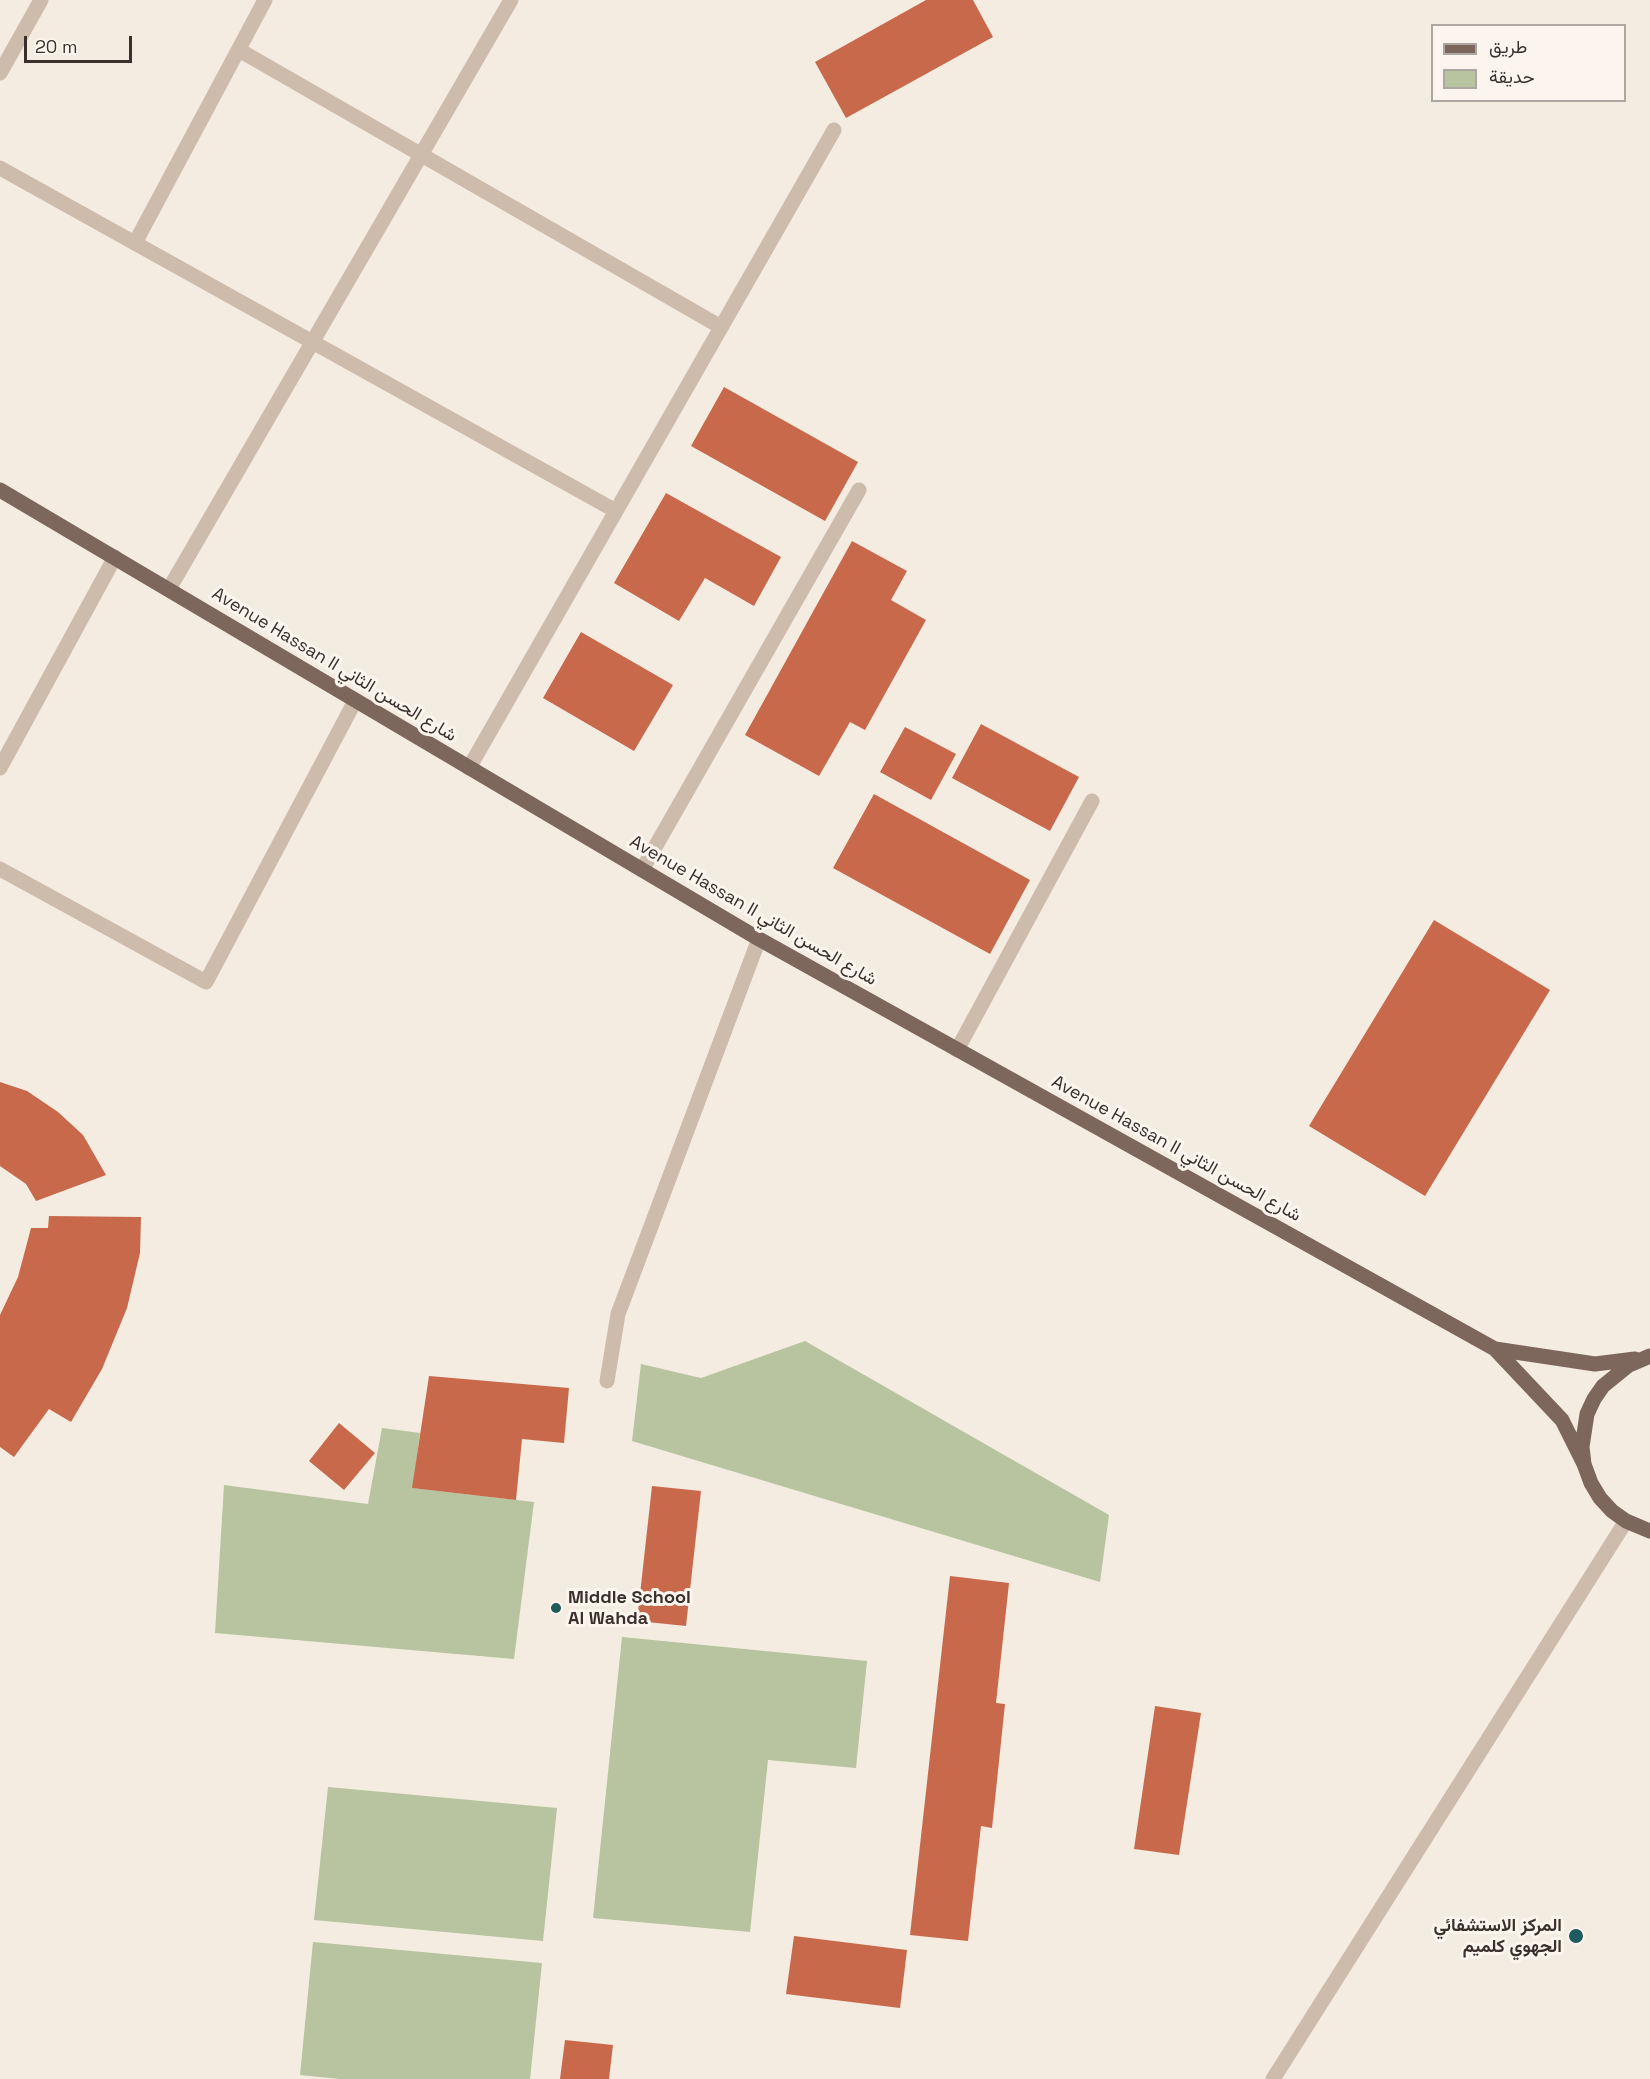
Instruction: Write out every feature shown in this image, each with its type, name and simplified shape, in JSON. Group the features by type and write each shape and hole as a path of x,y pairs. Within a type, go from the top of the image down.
{"main road":[{"name":"Avenue Hassan II شارع الحسن الثاني","path":"0,490 759,939 1496,1349 1562,1420 1600,1498 1626,1521 1650,1531"},
{"name":"Avenue Hassan II شارع الحسن الثاني","path":"1496,1349 1595,1364 1647,1357"},
{"path":"1584,1464 1583,1431 1594,1399 1615,1374 1647,1357"}],"street":[{"path":"0,73 40,0"},
{"path":"135,243 265,0"},
{"path":"169,589 511,0"},
{"path":"239,50 721,327"},
{"path":"469,768 834,130"},
{"path":"0,168 616,511"},
{"path":"642,870 860,490"},
{"path":"0,768 115,557"},
{"path":"0,869 206,982 355,700"},
{"path":"957,1050 1092,801"},
{"path":"607,1381 618,1314 759,939"},
{"path":"1273,2079 1626,1521"}],"green space":[{"path":"805,1341 1109,1515 1100,1582 632,1441 641,1364 701,1378"},
{"path":"382,1428 420,1433 413,1488 534,1502 514,1659 215,1633 224,1485 368,1504"},
{"path":"622,1637 867,1661 856,1768 768,1760 750,1932 593,1918"},
{"path":"328,1787 557,1808 543,1941 314,1920"},
{"path":"313,1942 542,1963 530,2079 340,2079 300,2075"}],"building":[{"path":"926,0 973,0 993,37 846,118 815,62"},
{"path":"724,387 858,462 825,521 691,446"},
{"path":"666,493 781,557 754,606 705,578 679,621 614,583"},
{"path":"852,541 907,571 891,600 926,620 865,730 850,722 819,776 745,735"},
{"path":"581,632 673,685 634,751 543,698"},
{"path":"981,724 1079,777 1050,831 952,778"},
{"path":"905,727 956,754 931,800 880,772"},
{"path":"874,794 1030,880 990,954 833,868"},
{"path":"1434,920 1550,990 1425,1196 1309,1126"},
{"path":"0,1082 27,1091 58,1112 83,1135 106,1175 36,1201 26,1184 0,1166"},
{"path":"49,1216 141,1217 140,1253 127,1308 102,1369 71,1422 49,1409 14,1457 0,1447 0,1315 18,1277 31,1228 48,1228"},
{"path":"429,1376 569,1388 564,1443 522,1439 516,1500 412,1488"},
{"path":"339,1423 375,1453 344,1490 309,1461"},
{"path":"652,1486 701,1491 686,1626 637,1621"},
{"path":"950,1576 1009,1583 996,1703 1005,1704 992,1828 981,1826 968,1941 910,1935"},
{"path":"1155,1706 1201,1713 1179,1855 1134,1849"},
{"path":"794,1936 907,1950 900,2008 786,1994"},
{"path":"565,2040 613,2045 609,2079 560,2079"}],"place":[{"name":"Middle School Al Wahda","path":"556,1608"},
{"name":"المركز الاستشفائي الجهوي كلميم","path":"1576,1936"}]}
